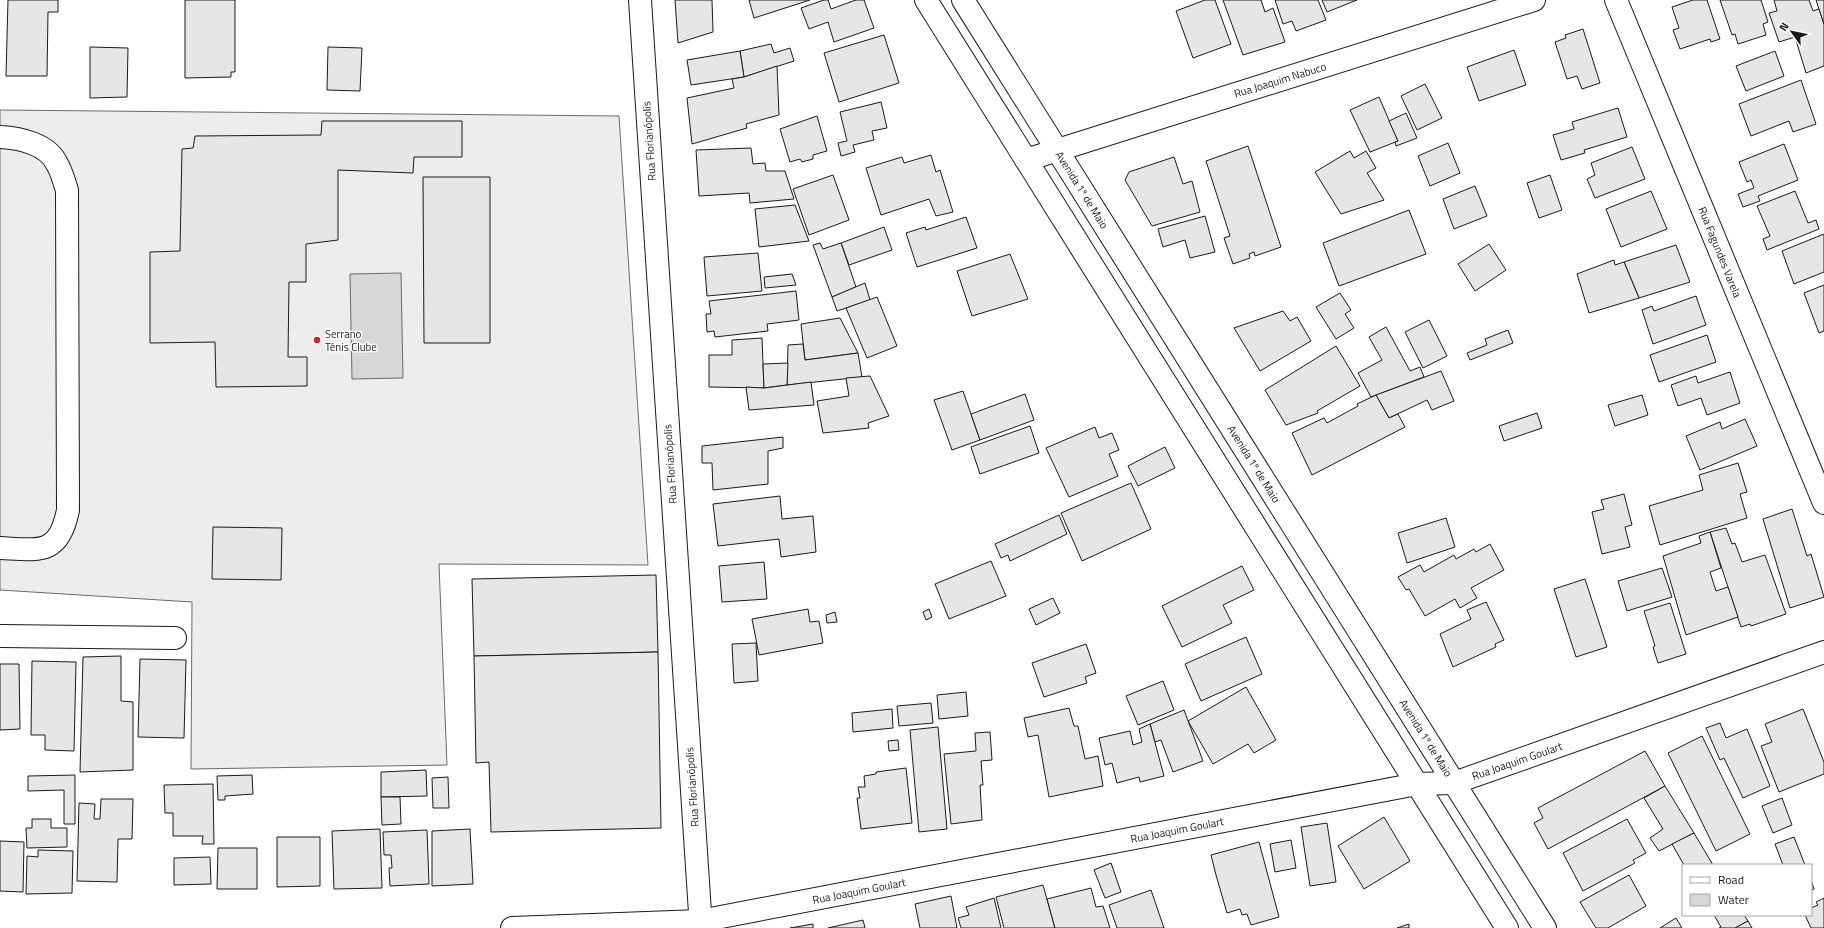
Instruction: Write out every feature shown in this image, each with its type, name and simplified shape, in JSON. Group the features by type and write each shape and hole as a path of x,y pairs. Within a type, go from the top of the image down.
{"street":[{"name":"Rua Florianópolis","path":"640,0 701,924"},
{"path":"926,0 1507,928"},
{"name":"Avenida 1º de Maio","path":"963,0 1545,928"},
{"name":"Rua Joaquim Nabuco","path":"1026,160 1534,0"},
{"name":"Rua Fagundes Varela","path":"1616,0 1824,503"},
{"path":"0,137 15,138 44,149 57,162 67,190 68,502 68,510 62,532 54,542 38,550 0,548"},
{"path":"0,636 174,638"},
{"name":"Rua Joaquim Goulart","path":"512,928 701,924 1417,784 1454,783 1824,652"}],"shaded area":[{"name":"Serrano Tênis Clube","path":"0,110 619,116 648,565 439,564 447,765 191,769 192,602 0,590"}],"water":[{"path":"401,273 403,378 352,379 350,274"}],"building":[{"path":"8,0 58,0 58,12 48,12 47,76 6,76"},
{"path":"185,0 235,0 235,72 231,72 231,77 185,78"},
{"path":"675,0 712,0 713,32 678,43"},
{"path":"749,0 810,0 754,18"},
{"path":"828,0 831,9 856,0 864,0 874,28 834,42 828,22 809,29 801,8"},
{"path":"1205,0 1215,0 1231,44 1193,58 1176,11"},
{"path":"1223,0 1261,0 1265,12 1273,8 1285,42 1243,55"},
{"path":"1275,0 1318,0 1326,20 1296,31 1292,21 1283,24"},
{"path":"1322,0 1357,0 1327,12"},
{"path":"1693,0 1707,0 1720,39 1711,42 1710,39 1680,49 1673,30 1679,28 1672,7"},
{"path":"1720,0 1761,0 1768,22 1763,24 1766,35 1738,44 1735,34 1732,35"},
{"path":"1774,0 1809,0 1813,11 1819,9 1824,24 1824,66 1806,73 1795,37 1779,42 1769,13 1777,11"},
{"path":"1816,0 1824,0 1824,24"},
{"path":"1583,29 1600,83 1582,89 1577,76 1567,79 1555,42 1566,38 1565,35"},
{"path":"884,35 899,83 839,102 824,53"},
{"path":"771,44 774,53 790,48 794,61 744,77 740,51"},
{"path":"90,47 128,48 127,97 90,98"},
{"path":"328,47 362,48 360,91 327,90"},
{"path":"1514,50 1526,85 1479,101 1467,67"},
{"path":"740,51 744,77 691,85 687,60"},
{"path":"1775,51 1784,76 1746,91 1736,66"},
{"path":"777,66 779,115 746,124 747,128 692,144 687,98 734,88 732,79 744,77"},
{"path":"1801,80 1816,124 1793,132 1789,121 1751,136 1739,104"},
{"path":"1425,84 1442,118 1417,130 1401,96"},
{"path":"1379,97 1398,141 1370,152 1350,110"},
{"path":"881,102 887,128 872,131 874,140 853,145 855,152 841,156 838,143 847,141 840,112"},
{"path":"1618,108 1627,137 1584,150 1585,153 1561,160 1553,135 1574,129 1572,122"},
{"path":"1406,113 1417,138 1396,146 1395,142 1398,141 1389,121"},
{"path":"817,116 827,151 813,155 813,159 802,162 800,159 790,162 780,129"},
{"path":"322,121 462,121 462,157 414,157 413,173 338,170 338,240 306,244 306,282 289,282 288,357 307,357 307,386 216,387 215,342 150,343 150,252 180,251 182,149 193,148 195,136 321,135"},
{"path":"1448,143 1460,173 1430,186 1418,156"},
{"path":"1784,144 1798,180 1758,196 1760,201 1743,207 1738,194 1754,188 1751,180 1747,182 1739,162"},
{"path":"1248,146 1281,247 1255,256 1254,252 1249,254 1250,258 1233,264 1224,238 1230,236 1206,161"},
{"path":"1632,147 1645,179 1595,198 1587,179 1595,175 1591,163"},
{"path":"751,148 753,164 765,163 766,171 785,171 794,199 750,203 749,193 699,196 696,150"},
{"path":"1350,151 1354,158 1366,151 1376,168 1367,173 1384,200 1341,214 1315,172"},
{"path":"931,155 936,172 940,170 953,212 936,216 929,199 881,215 866,168 902,157 904,163"},
{"path":"1174,157 1183,184 1192,181 1200,212 1152,226 1125,180 1129,172"},
{"path":"833,175 849,220 809,235 793,189"},
{"path":"1550,175 1562,210 1539,218 1527,183"},
{"path":"423,177 490,177 490,343 424,343"},
{"path":"1475,186 1487,216 1454,229 1443,199"},
{"path":"1651,191 1667,229 1621,247 1606,209"},
{"path":"1795,191 1808,223 1816,220 1819,229 1767,250 1763,239 1770,236 1757,206"},
{"path":"795,205 809,241 759,247 755,209"},
{"path":"1409,210 1426,254 1339,286 1323,243"},
{"path":"1205,216 1215,252 1190,258 1185,240 1163,247 1158,229"},
{"path":"966,217 977,248 917,267 906,233 925,227 926,230"},
{"path":"884,227 892,250 849,265 841,243"},
{"path":"1824,234 1824,272 1794,284 1782,251"},
{"path":"820,243 823,249 841,243 856,287 832,297 813,245"},
{"path":"1489,244 1506,270 1475,291 1458,264"},
{"path":"1676,245 1690,282 1639,298 1624,262"},
{"path":"758,253 762,291 707,296 704,257"},
{"path":"1010,254 1028,299 972,316 957,271"},
{"path":"1614,260 1615,265 1624,262 1639,298 1589,313 1577,274"},
{"path":"792,274 796,285 765,288 764,277"},
{"path":"865,283 870,300 837,311 832,297"},
{"path":"1824,285 1824,331 1819,333 1804,293"},
{"path":"796,291 799,320 767,324 768,331 715,337 714,331 707,332 706,314 711,314 709,301"},
{"path":"1340,293 1351,310 1345,314 1354,328 1336,339 1316,307"},
{"path":"1696,296 1706,325 1653,344 1642,310 1652,306 1654,311"},
{"path":"877,297 897,346 867,358 846,308"},
{"path":"1283,311 1290,321 1297,317 1311,341 1260,371 1234,328"},
{"path":"840,318 858,353 805,360 801,324"},
{"path":"1429,320 1447,356 1423,368 1405,332"},
{"path":"1386,327 1410,371 1420,367 1424,377 1371,397 1358,373 1382,360 1369,337"},
{"path":"1508,330 1513,343 1470,360 1467,353 1487,345 1485,339"},
{"path":"1707,335 1716,362 1659,382 1650,355"},
{"path":"762,338 764,388 709,387 709,355 732,355 732,340"},
{"path":"803,344 805,360 858,353 862,377 787,385 788,345"},
{"path":"1336,346 1360,386 1317,411 1318,413 1286,425 1265,390"},
{"path":"788,363 787,385 764,388 763,364"},
{"path":"1441,371 1454,401 1432,410 1427,400 1389,418 1376,395"},
{"path":"1730,372 1740,403 1707,415 1701,398 1678,406 1671,385 1696,376 1698,383"},
{"path":"870,376 889,416 868,423 869,428 823,433 817,401 849,396 846,378"},
{"path":"811,382 814,405 749,410 746,387 764,388"},
{"path":"963,391 980,440 952,450 934,400"},
{"path":"1025,394 1034,420 980,440 971,414"},
{"path":"1376,395 1389,418 1398,414 1405,427 1312,475 1292,433 1324,418 1327,423 1358,406 1357,404"},
{"path":"1642,395 1648,415 1615,426 1608,405"},
{"path":"1537,413 1542,428 1504,441 1499,426"},
{"path":"1745,419 1757,446 1700,470 1686,436 1720,422 1722,429"},
{"path":"1030,426 1039,453 980,474 971,447"},
{"path":"1095,427 1099,438 1112,433 1119,450 1109,454 1118,476 1069,497 1046,448"},
{"path":"783,437 783,448 768,451 768,484 713,490 712,463 702,463 702,446"},
{"path":"1165,447 1175,468 1138,486 1128,466"},
{"path":"1738,463 1747,492 1740,494 1747,518 1660,545 1649,506 1703,490 1699,475"},
{"path":"1131,483 1151,529 1082,561 1061,513"},
{"path":"1624,494 1632,525 1625,527 1630,547 1602,554 1592,512 1604,509 1601,500"},
{"path":"780,496 782,519 813,516 816,552 781,557 779,539 718,546 713,504"},
{"path":"1792,509 1807,556 1811,554 1824,597 1790,608 1763,519"},
{"path":"1059,515 1067,534 1010,561 1008,555 1001,558 995,544"},
{"path":"1446,518 1455,547 1407,563 1398,533"},
{"path":"213,527 282,528 281,580 212,579"},
{"path":"1726,528 1732,544 1735,543 1742,562 1765,555 1786,614 1751,626 1750,624 1741,627 1710,532"},
{"path":"1710,532 1721,568 1710,572 1716,591 1728,587 1738,617 1686,635 1663,556 1701,543 1699,536"},
{"path":"1490,544 1504,570 1471,588 1477,598 1460,608 1455,599 1425,616 1409,589 1406,590 1398,577 1420,565 1424,572 1454,555 1456,559 1474,549 1476,552"},
{"path":"991,561 1006,596 949,619 935,584"},
{"path":"764,562 767,599 722,602 719,566"},
{"path":"1242,566 1254,590 1223,605 1232,623 1182,647 1162,606"},
{"path":"1662,568 1672,597 1627,611 1618,581"},
{"path":"656,575 658,652 474,656 472,579"},
{"path":"1585,579 1607,647 1576,657 1554,589"},
{"path":"1053,598 1060,613 1036,625 1029,609"},
{"path":"1486,602 1504,640 1495,644 1496,647 1453,667 1440,634 1471,619 1467,610"},
{"path":"1670,603 1686,654 1658,663 1653,647 1655,646 1644,611"},
{"path":"808,609 810,622 819,621 823,643 759,655 752,619"},
{"path":"929,609 932,617 926,620 923,612"},
{"path":"835,612 837,622 827,623 826,615"},
{"path":"1246,637 1262,674 1201,701 1185,664"},
{"path":"756,643 758,681 734,683 732,644"},
{"path":"1086,644 1096,673 1085,677 1087,683 1044,697 1032,663"},
{"path":"658,652 661,828 491,832 489,762 476,763 474,656"},
{"path":"121,656 121,701 133,702 133,770 80,772 83,657"},
{"path":"140,659 186,660 184,738 138,737"},
{"path":"32,661 76,662 74,751 45,750 45,735 31,735"},
{"path":"0,664 19,664 20,729 0,730"},
{"path":"1163,681 1174,710 1138,725 1126,696"},
{"path":"1246,687 1276,740 1254,753 1248,744 1213,764 1188,721"},
{"path":"966,692 968,716 939,719 937,695"},
{"path":"931,703 933,723 899,726 897,706"},
{"path":"1069,708 1074,726 1078,726 1085,759 1098,756 1103,786 1049,797 1038,735 1028,737 1024,718"},
{"path":"892,709 893,728 853,732 852,713"},
{"path":"1803,709 1824,762 1824,774 1779,792 1761,746 1772,742 1765,724"},
{"path":"1184,710 1203,761 1173,772 1161,740 1155,742 1150,724"},
{"path":"1720,723 1726,738 1747,729 1770,786 1743,798 1724,758 1720,760 1706,728"},
{"path":"1150,724 1164,776 1140,782 1139,777 1117,783 1112,763 1105,765 1099,738 1130,731 1133,745 1142,742 1139,729"},
{"path":"938,727 947,829 919,832 910,730"},
{"path":"990,732 992,760 981,761 983,785 980,785 982,820 951,824 944,754 976,751 975,733"},
{"path":"1702,736 1750,834 1716,851 1668,753"},
{"path":"898,740 899,750 889,751 888,741"},
{"path":"1645,751 1665,786 1548,849 1534,823 1543,818 1538,808"},
{"path":"906,768 912,823 861,829 857,798 860,798 858,787 865,787 864,776 876,774 876,772"},
{"path":"426,770 427,796 381,797 381,772"},
{"path":"75,775 75,824 64,824 64,790 28,791 28,776"},
{"path":"252,775 253,794 225,796 225,800 218,800 217,776"},
{"path":"448,777 449,808 433,808 432,778"},
{"path":"213,784 214,844 202,844 203,836 173,836 173,813 165,813 164,785"},
{"path":"1665,786 1694,833 1659,851 1650,838 1663,829 1644,798"},
{"path":"381,797 400,797 401,824 382,825"},
{"path":"1782,798 1792,825 1773,833 1762,806"},
{"path":"101,799 133,799 132,839 118,839 117,882 77,881 79,803 95,804 94,819 100,819"},
{"path":"1384,817 1410,861 1364,889 1338,846"},
{"path":"32,819 51,819 51,828 67,828 67,847 27,848 26,828 32,828"},
{"path":"1627,819 1646,853 1633,860 1635,863 1583,891 1563,853"},
{"path":"1327,823 1336,882 1310,886 1301,827"},
{"path":"380,829 382,888 334,889 332,831"},
{"path":"470,829 473,884 432,886 432,831"},
{"path":"427,830 429,884 390,886 389,868 392,868 391,855 384,855 383,832"},
{"path":"1694,833 1712,864 1683,864 1672,844"},
{"path":"277,837 320,837 320,886 277,887"},
{"path":"1794,837 1805,864 1783,864 1775,844"},
{"path":"1291,840 1296,868 1275,872 1270,844"},
{"path":"0,841 24,842 23,892 0,891"},
{"path":"1259,842 1279,917 1251,925 1247,914 1242,915 1240,909 1227,913 1211,855"},
{"path":"218,848 257,848 257,889 217,889"},
{"path":"38,850 73,851 72,893 26,894 27,856 38,857"},
{"path":"210,857 211,884 174,885 174,858"},
{"path":"1111,863 1121,892 1105,898 1094,870"},
{"path":"1629,875 1646,906 1608,928 1596,928 1580,902"},
{"path":"1043,885 1055,928 1004,928 996,897"},
{"path":"1091,888 1096,907 1103,906 1110,928 1055,928 1047,899"},
{"path":"1151,890 1164,928 1117,928 1109,905"},
{"path":"951,896 957,928 920,928 915,904"},
{"path":"994,898 1001,928 961,928 958,918 969,915 966,907"},
{"path":"1824,898 1824,928 1811,928 1805,916 1812,916 1812,908 1818,905 1816,902"},
{"path":"1715,916 1745,916 1748,921 1735,928 1719,928 1721,927"},
{"path":"1676,918 1682,928 1660,928"},
{"path":"863,920 865,928 828,928"},
{"path":"1748,921 1752,928 1735,928"},
{"path":"813,924 813,928 790,928"},
{"path":"1409,924 1409,928 1397,928"}],"place":[{"name":"Serrano Tênis Clube","path":"317,340"}]}
